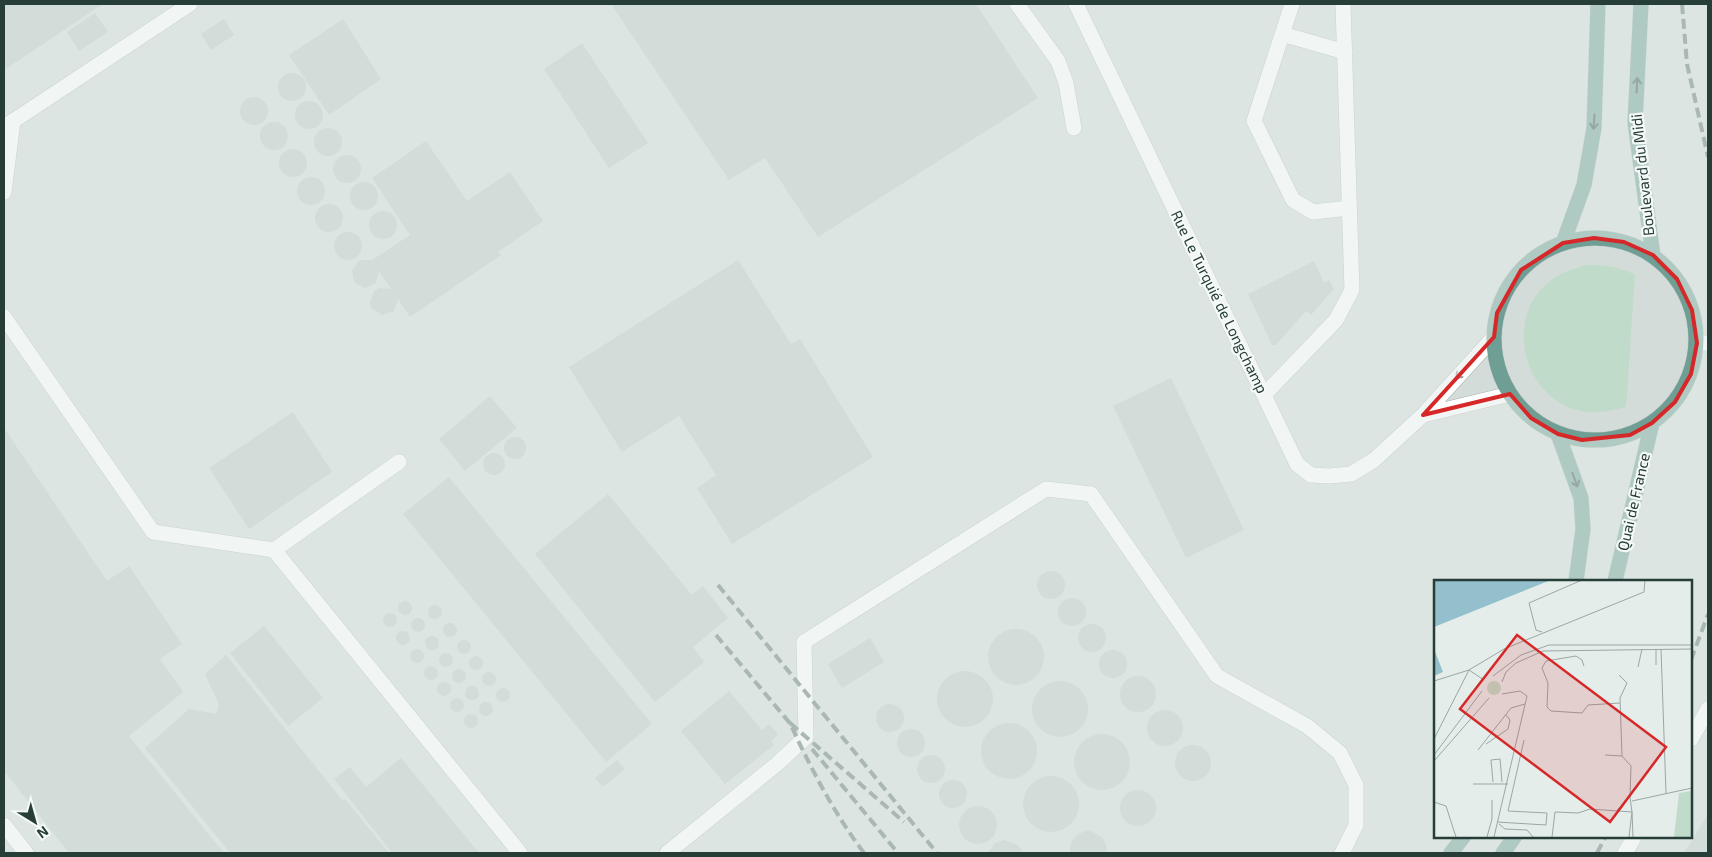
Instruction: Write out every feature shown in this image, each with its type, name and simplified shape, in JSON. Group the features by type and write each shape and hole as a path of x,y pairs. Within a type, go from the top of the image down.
{"main road":[{"path":"1563,243 1584,185 1594,128 1598,4"},
{"name":"Boulevard du Midi","path":"1640,4 1635,123 1653,256"},
{"path":"1594,238 1624,242 1653,256 1677,279 1692,310 1702,343 1690,374 1675,402 1652,423 1630,435 1606,440 1582,440 1558,434 1531,418 1510,394 1498,367 1494,337 1497,313 1507,290 1521,270 1541,254 1563,243 1594,238"},
{"name":"Quai de France","path":"1615,580 1652,423"},
{"path":"1558,434 1581,498 1583,529 1576,580"},
{"path":"1451,853 1463,837"},
{"path":"1504,853 1514,837"}],"street":[{"path":"4,192 8,124 190,4"},
{"path":"1017,4 1058,61 1066,83 1074,128"},
{"name":"Rue Le Turquié de Longchamp","path":"1076,4 1297,464 1311,475 1329,476 1351,474 1374,460 1422,415 1494,337"},
{"path":"1292,4 1254,121 1293,200 1313,212 1349,208"},
{"path":"1264,395 1336,320 1352,290 1343,4"},
{"path":"1282,34 1344,52"},
{"path":"4,317 153,532 274,550 520,853"},
{"name":"Rue Le Turquié de Longchamp","path":"1422,415 1510,394"},
{"path":"274,550 399,462"},
{"path":"667,853 777,764 804,739 806,693 804,642 1046,490 1091,494 1217,676 1308,726 1340,753 1356,784 1356,825 1342,853"},
{"path":"1692,737 1708,709"},
{"path":"4,825 26,853"},
{"path":"1625,853 1634,837"}],"highlighted area":[{"path":"1594,238 1624,242 1653,255 1677,279 1692,310 1697,343 1691,374 1675,402 1652,423 1630,435 1582,440 1558,434 1531,418 1510,394 1423,415 1494,337 1497,313 1521,270 1563,243"}],"shaded area":[{"path":"4,4 1708,4 1708,853 4,853"}],"green space":[{"path":"1586,265 1611,267 1635,275 1626,407 1603,412 1589,412 1567,406 1549,395 1535,378 1527,359 1524,338 1526,316 1535,297 1555,277"}],"building":[{"path":"4,4 103,4 4,70"},
{"path":"611,4 976,4 1038,98 818,237 765,158 729,180"},
{"path":"95,13 108,32 79,51 67,32"},
{"path":"224,19 234,35 211,50 201,34"},
{"path":"343,19 381,79 329,115 289,55"},
{"path":"582,43 648,143 609,168 544,69"},
{"path":"292,73 302,77 306,87 302,97 292,101 282,97 278,87 282,77"},
{"path":"254,97 264,101 268,111 264,121 254,125 244,121 240,111 244,101"},
{"path":"309,101 319,105 323,115 319,125 309,129 299,125 295,115 299,105"},
{"path":"274,122 284,126 288,136 284,146 274,150 264,146 260,136 264,126"},
{"path":"328,128 338,132 342,142 338,152 328,156 318,152 314,142 318,132"},
{"path":"426,141 467,201 510,172 543,221 498,252 501,255 410,317 398,299 394,311 383,315 372,309 370,303 374,291 379,288 391,289 379,271 376,283 365,288 354,282 352,270 360,260 372,260 410,235 372,178"},
{"path":"293,149 303,153 307,163 303,173 293,177 283,173 279,163 283,153"},
{"path":"347,155 357,159 361,169 357,179 347,183 337,179 333,169 337,159"},
{"path":"311,177 321,181 325,191 321,201 311,205 301,201 297,191 301,181"},
{"path":"364,182 374,186 378,196 374,206 364,210 354,206 350,196 354,186"},
{"path":"329,204 339,208 343,218 339,228 329,232 319,228 315,218 319,208"},
{"path":"383,211 393,215 397,225 393,235 383,239 373,235 369,225 373,215"},
{"path":"348,232 358,236 362,246 358,256 348,260 338,256 334,246 338,236"},
{"path":"738,260 791,344 800,339 873,457 732,544 697,488 716,475 679,416 622,452 569,367"},
{"path":"1314,261 1324,283 1329,280 1334,289 1311,315 1306,311 1276,345 1272,345 1248,294"},
{"path":"1171,378 1244,530 1186,558 1113,406"},
{"path":"490,396 517,428 465,471 439,439"},
{"path":"293,412 332,472 249,529 209,468"},
{"path":"4,428 107,581 129,566 182,644 160,659 183,692 129,736 224,853 69,853 4,771"},
{"path":"515,437 523,440 526,448 523,456 515,459 507,456 504,448 507,440"},
{"path":"490,453 498,453 505,460 505,468 498,475 490,475 483,468 483,460"},
{"path":"449,477 652,724 606,762 403,514"},
{"path":"608,494 692,595 703,586 728,618 693,647 704,662 655,702 535,554"},
{"path":"1051,571 1061,575 1065,585 1061,595 1051,599 1041,595 1037,585 1041,575"},
{"path":"1072,598 1082,602 1086,612 1082,622 1072,626 1062,622 1058,612 1062,602"},
{"path":"405,601 410,603 412,608 410,613 405,615 400,613 398,608 400,603"},
{"path":"435,605 440,607 442,612 440,617 435,619 430,617 428,612 430,607"},
{"path":"390,613 395,615 397,620 395,625 390,627 385,625 383,620 385,615"},
{"path":"418,618 423,620 425,625 423,630 418,632 413,630 411,625 413,620"},
{"path":"450,623 455,625 457,630 455,635 450,637 445,635 443,630 445,625"},
{"path":"1092,624 1102,628 1106,638 1102,648 1092,652 1082,648 1078,638 1082,628"},
{"path":"264,626 323,698 288,726 230,653"},
{"path":"1016,629 1027,631 1036,637 1042,646 1044,657 1042,668 1036,677 1027,683 1016,685 1005,683 996,677 990,668 988,657 990,646 996,637 1005,631"},
{"path":"403,631 408,633 410,638 408,643 403,645 398,643 396,638 398,633"},
{"path":"432,636 437,638 439,643 437,648 432,650 427,648 425,643 427,638"},
{"path":"870,638 884,662 842,688 828,664"},
{"path":"464,640 469,642 471,647 469,652 464,654 459,652 457,647 459,642"},
{"path":"417,649 422,651 424,656 422,661 417,663 412,661 410,656 412,651"},
{"path":"1113,650 1123,654 1127,664 1123,674 1113,678 1103,674 1099,664 1103,654"},
{"path":"446,653 451,655 453,660 451,665 446,667 441,665 439,660 441,655"},
{"path":"226,655 343,801 345,799 389,853 230,853 145,748 189,709 216,714 219,705 205,674"},
{"path":"476,656 481,658 483,663 481,668 476,670 471,668 469,663 471,658"},
{"path":"431,666 436,668 438,673 436,678 431,680 426,678 424,673 426,668"},
{"path":"459,669 464,671 466,676 464,681 459,683 454,681 452,676 454,671"},
{"path":"965,671 976,673 985,679 991,688 993,699 991,710 985,719 976,725 965,727 954,725 945,719 939,710 937,699 939,688 945,679 954,673"},
{"path":"489,672 494,674 496,679 494,684 489,686 484,684 482,679 484,674"},
{"path":"1138,676 1145,677 1151,681 1155,687 1155,701 1151,707 1145,711 1138,712 1131,711 1125,707 1121,701 1120,694 1121,687 1125,681 1131,677"},
{"path":"1060,681 1071,683 1080,689 1086,698 1088,709 1086,720 1080,729 1071,735 1060,737 1049,735 1040,729 1034,720 1032,709 1034,698 1040,689 1049,683"},
{"path":"444,682 449,684 451,689 449,694 444,696 439,694 437,689 439,684"},
{"path":"472,686 477,688 479,693 477,698 472,700 467,698 465,693 467,688"},
{"path":"503,688 508,690 510,695 508,700 503,702 498,700 496,695 498,690"},
{"path":"729,691 762,730 769,724 778,734 771,741 774,745 725,784 681,731"},
{"path":"457,698 462,700 464,705 462,710 457,712 452,710 450,705 452,700"},
{"path":"486,702 491,704 493,709 491,714 486,716 481,714 479,709 481,704"},
{"path":"890,704 900,708 904,718 900,728 890,732 880,728 876,718 880,708"},
{"path":"1165,710 1172,711 1178,715 1182,721 1182,735 1178,741 1172,745 1165,746 1158,745 1152,741 1148,735 1147,728 1148,721 1152,715 1158,711"},
{"path":"471,714 476,716 478,721 476,726 471,728 466,726 464,721 466,716"},
{"path":"1009,723 1020,725 1029,731 1035,740 1037,751 1035,762 1029,771 1020,777 1009,779 998,777 989,771 983,762 981,751 983,740 989,731 998,725"},
{"path":"911,729 921,733 925,743 921,753 911,757 901,753 897,743 901,733"},
{"path":"1102,734 1117,739 1125,747 1130,762 1125,777 1117,785 1102,790 1087,785 1079,777 1074,762 1079,747 1087,739"},
{"path":"1193,745 1200,746 1206,750 1210,756 1210,770 1206,776 1200,780 1193,781 1186,780 1180,776 1176,770 1175,763 1176,756 1180,750 1186,746"},
{"path":"931,755 941,759 945,769 941,779 931,783 921,779 917,769 921,759"},
{"path":"401,758 479,853 392,853 334,779 350,767 366,787"},
{"path":"617,760 625,769 603,787 595,778"},
{"path":"1051,776 1062,778 1071,784 1077,793 1079,804 1077,815 1071,824 1062,830 1051,832 1040,830 1031,824 1025,815 1023,804 1025,793 1031,784 1040,778"},
{"path":"953,780 963,784 967,794 963,804 953,808 943,804 939,794 943,784"},
{"path":"1138,790 1145,791 1151,795 1155,801 1155,815 1151,821 1145,825 1138,826 1131,825 1125,821 1121,815 1120,808 1121,801 1125,795 1131,791"},
{"path":"978,806 991,812 997,825 991,838 978,844 965,838 959,825 965,812"},
{"path":"1708,814 1708,853 1684,853"},
{"path":"1089,830 1103,838 1107,848 1106,853 1070,853 1071,842 1078,834"},
{"path":"1004,840 1018,845 1023,853 988,853 995,843"}],"railway":[{"path":"1682,4 1687,64 1708,157"},
{"path":"718,585 937,853"},
{"path":"1692,657 1708,614"},
{"path":"716,635 794,728"},
{"path":"864,853 824,790 790,723 904,822"},
{"path":"812,749 898,853"},
{"path":"1597,853 1605,837"}]}
